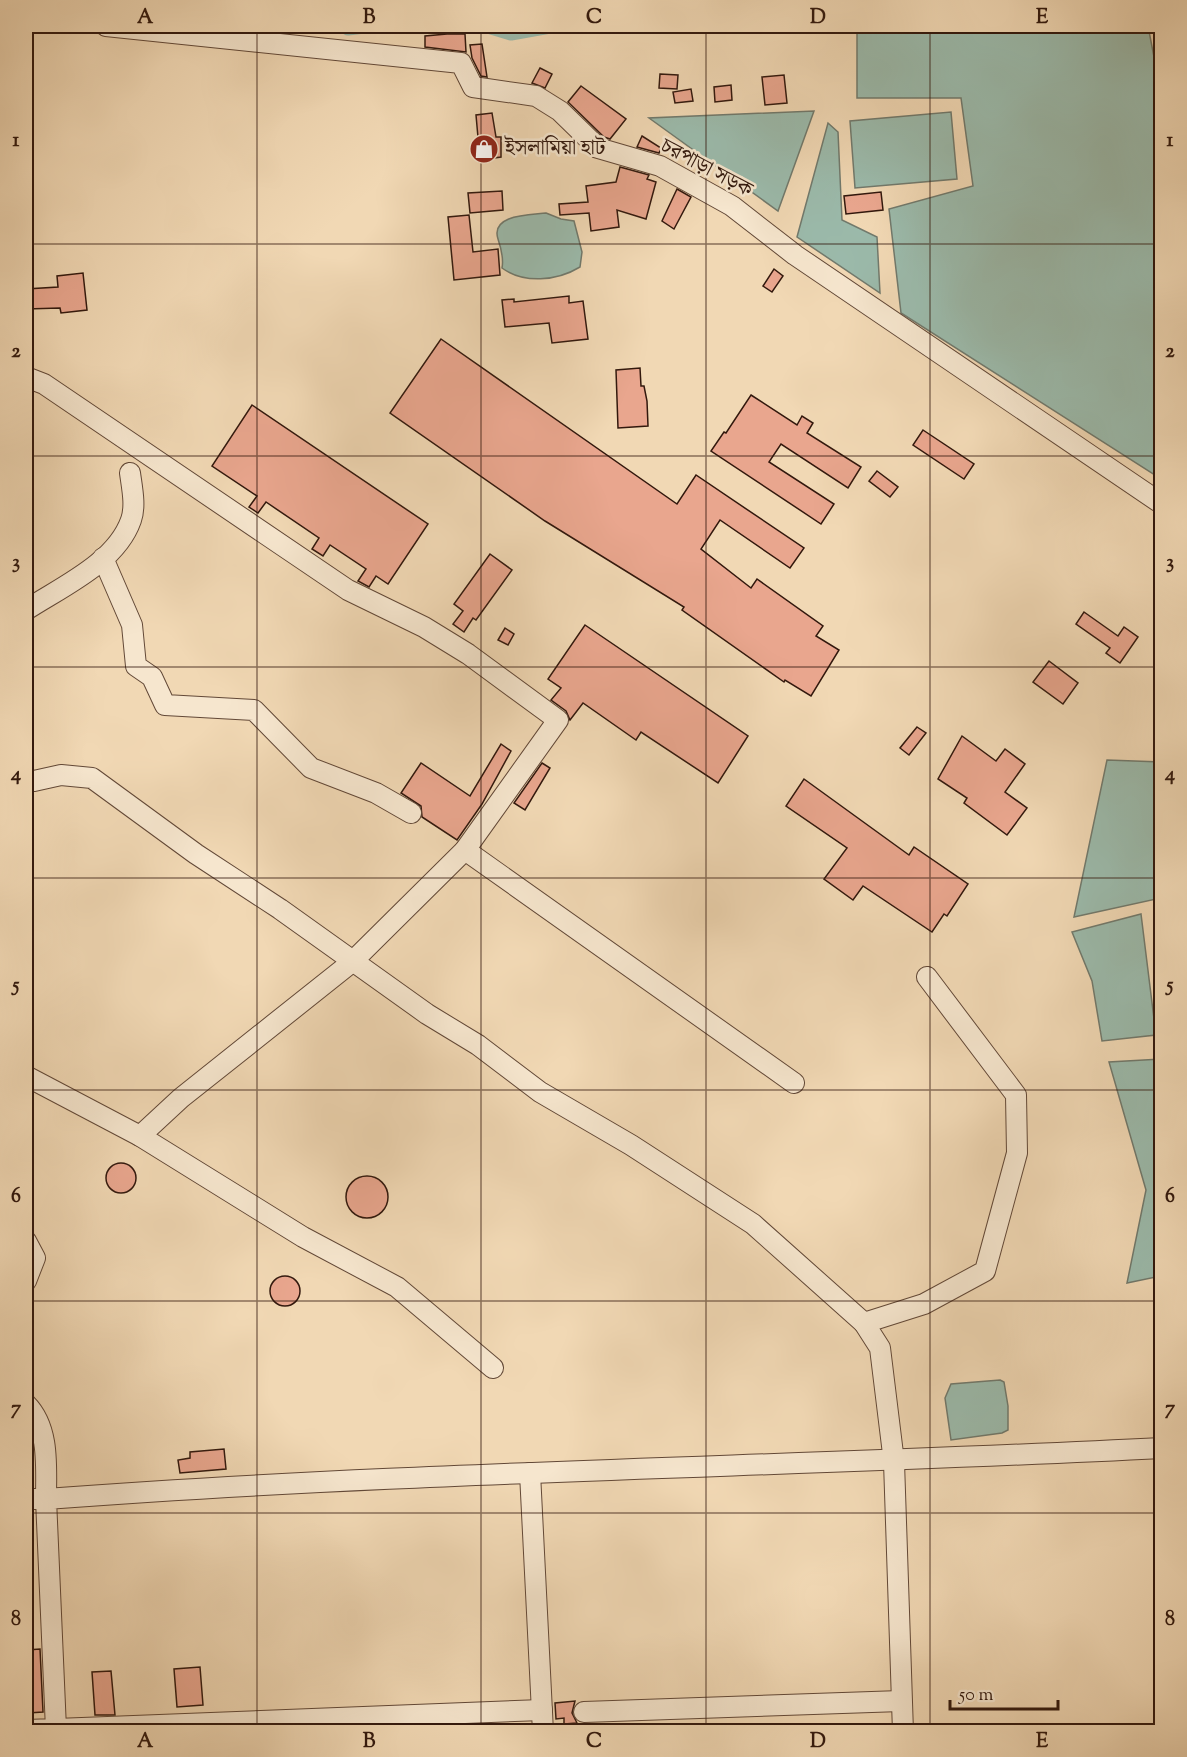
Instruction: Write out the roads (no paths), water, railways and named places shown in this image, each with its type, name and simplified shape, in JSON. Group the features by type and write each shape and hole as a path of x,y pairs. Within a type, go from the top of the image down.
{"street":[{"name":"চরপাড়া সড়ক","path":"106,26 461,63 473,87 536,96 560,111 598,148 660,166 732,206 795,255 1161,504"},
{"path":"26,377 44,384 166,464 348,590 424,627 468,654 558,720 465,850 352,962 181,1098 140,1136"},
{"path":"26,610 103,558 120,540 132,518 130,473"},
{"path":"103,558 132,626 136,666 152,676 165,705 254,710 311,768 376,793 411,813"},
{"path":"26,779 34,781 61,775 93,778 196,854 280,909 352,962 478,1045 540,1092 631,1145 753,1224 864,1323 880,1348 894,1462 903,1731"},
{"path":"465,850 794,1083"},
{"path":"864,1323 924,1304 985,1271 1017,1153 1016,1095 927,977"},
{"path":"26,1076 140,1136 303,1237 397,1287 493,1368"},
{"path":"26,1240 35,1258 26,1281"},
{"path":"26,1404 35,1413 45,1444 56,1730"},
{"path":"26,1499 216,1486 530,1473 894,1462 1161,1448"},
{"path":"530,1473 543,1731"},
{"path":"584,1712 901,1701"},
{"path":"26,1730 542,1710"}],"waterway":[{"path":"345,26 348,28 364,26"},
{"path":"454,26 488,26 511,33 550,26"}],"place":[{"name":"ইসলামিয়া হাট","path":"484,149"}]}
